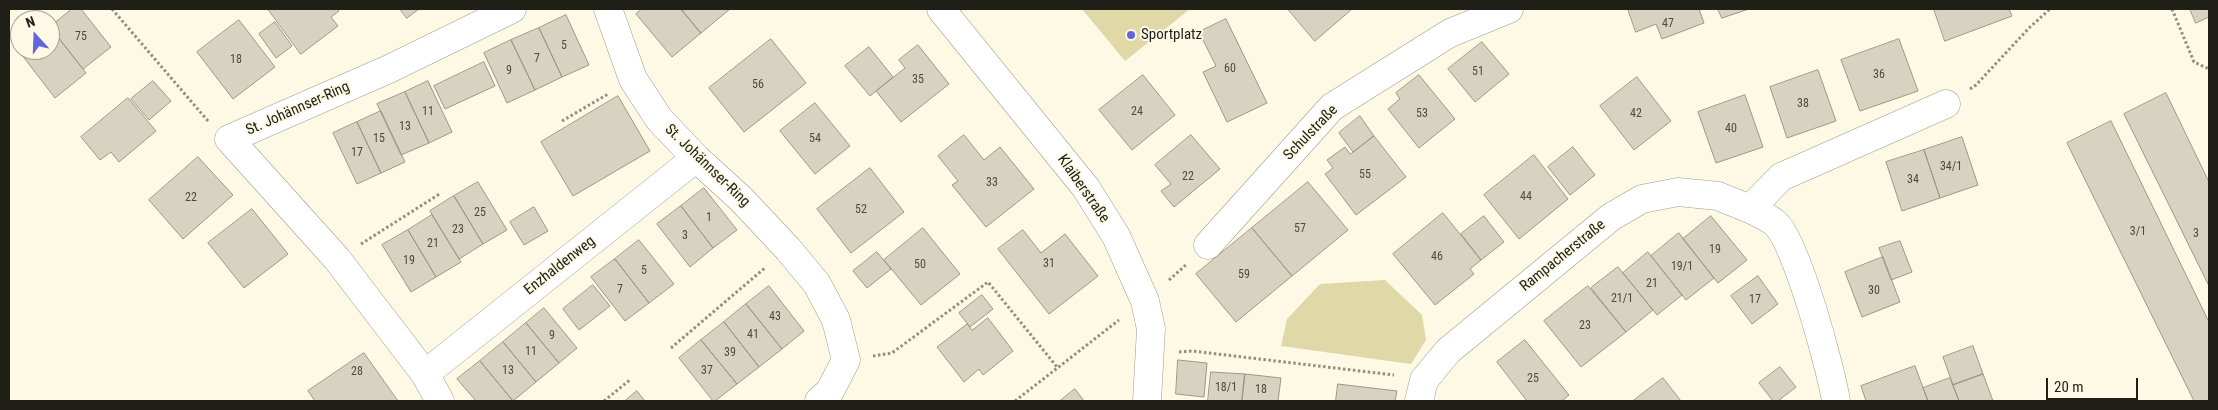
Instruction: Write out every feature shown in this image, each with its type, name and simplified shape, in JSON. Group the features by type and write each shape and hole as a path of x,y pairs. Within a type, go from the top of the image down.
{"street":[{"name":"St. Johännser-Ring","path":"440,401 424,374 337,259 229,140 389,69 512,9"},
{"name":"St. Johännser-Ring","path":"608,9 633,79 659,119 696,158 742,199 788,248 816,284 836,320 846,360"},
{"name":"Klaiberstraße","path":"941,9 1086,188 1116,236 1145,301 1151,328 1147,401"},
{"name":"Schulstraße","path":"1208,245 1332,107 1450,33 1509,9"},
{"path":"1750,209 1781,177 1946,104"},
{"name":"Enzhaldenweg","path":"424,374 696,158"},
{"name":"Rampacherstraße","path":"1422,391 1448,351 1611,216 1642,199 1678,192 1718,196 1750,209 1777,225 1793,252 1833,378 1836,401"},
{"path":"819,401 830,391 846,360"}],"path":[{"path":"112,9 209,122"},
{"path":"1946,104 1976,85 2028,28 2050,9"},
{"path":"2172,9 2194,62 2209,69"},
{"path":"562,121 633,79"},
{"path":"337,259 441,193"},
{"path":"1015,401 1145,301 1208,245"},
{"path":"671,348 788,248"},
{"path":"846,360 892,353 988,282 1058,367"},
{"path":"1151,354 1192,351 1422,391"},
{"path":"604,401 631,379"}],"shaded area":[{"name":"Sportplatz","path":"1082,9 1190,9 1125,61"},
{"path":"1385,280 1422,315 1426,340 1411,364 1281,346 1287,319 1320,284"}],"building":[{"path":"72,9 81,9 111,47 83,69 60,40 60,19"},
{"path":"268,9 337,9 339,11 331,17 338,26 301,54"},
{"path":"400,9 419,9 407,18"},
{"path":"642,9 681,9 701,33 672,57 636,14"},
{"path":"681,9 730,9 701,33"},
{"path":"1288,9 1352,9 1315,41"},
{"path":"1628,9 1699,9 1704,23 1662,39 1656,24 1636,32"},
{"path":"1718,9 1749,9 1722,18"},
{"path":"1934,9 2009,9 2012,16 1945,41"},
{"path":"2190,9 2209,9 2209,17 2196,23"},
{"path":"566,15 589,65 562,77 539,28"},
{"path":"1226,19 1267,103 1227,122 1203,72 1216,66 1199,32"},
{"path":"239,20 275,67 233,99 197,52"},
{"path":"275,22 292,46 276,58 259,34"},
{"path":"539,28 562,77 535,90 511,40"},
{"path":"771,39 806,83 744,132 709,88"},
{"path":"1899,39 1918,91 1860,111 1841,60"},
{"path":"60,40 86,73 55,98 26,60 60,60"},
{"path":"511,40 535,90 507,103 484,53"},
{"path":"1482,42 1509,74 1475,102 1448,69"},
{"path":"918,45 949,84 901,122 876,91 905,68 899,60"},
{"path":"869,47 893,77 870,96 845,66"},
{"path":"484,62 495,86 445,109 434,86"},
{"path":"1818,70 1836,121 1787,138 1770,87"},
{"path":"1143,75 1175,115 1132,150 1099,110"},
{"path":"1419,75 1455,119 1419,148 1388,109 1400,99 1396,93"},
{"path":"1637,77 1671,121 1634,150 1600,106"},
{"path":"153,81 171,101 149,120 131,99"},
{"path":"428,81 452,132 429,143 405,92"},
{"path":"405,92 429,143 401,155 377,104"},
{"path":"2166,93 2209,182 2209,286 2124,114"},
{"path":"1745,95 1763,147 1716,163 1698,112"},
{"path":"618,96 650,151 573,196 541,142"},
{"path":"128,98 156,131 119,162 111,152 100,160 81,137"},
{"path":"815,103 850,146 815,174 780,131"},
{"path":"381,111 405,162 381,173 357,122"},
{"path":"1360,116 1374,136 1353,152 1339,133"},
{"path":"2111,121 2209,322 2209,401 2194,401 2067,143"},
{"path":"357,122 381,173 357,184 333,133"},
{"path":"964,135 984,160 1000,147 1034,189 986,227 952,185 958,181 938,156"},
{"path":"1191,135 1220,169 1174,207 1161,191 1171,184 1155,165"},
{"path":"1374,136 1406,177 1356,215 1325,174 1333,168 1327,160 1345,147 1350,154"},
{"path":"1962,137 1978,185 1940,198 1924,150"},
{"path":"1573,147 1595,175 1570,195 1548,167"},
{"path":"1924,150 1940,198 1902,211 1886,162"},
{"path":"1534,155 1568,199 1519,239 1484,195"},
{"path":"198,157 233,195 183,239 149,200"},
{"path":"870,168 904,212 851,253 817,209"},
{"path":"478,182 507,230 483,244 454,196"},
{"path":"1308,182 1348,230 1292,276 1252,228"},
{"path":"704,188 737,230 713,248 681,206"},
{"path":"454,196 483,244 459,259 430,211"},
{"path":"681,206 713,248 690,267 657,224"},
{"path":"534,207 548,231 524,245 510,222"},
{"path":"252,209 288,254 244,288 208,243"},
{"path":"1443,213 1481,260 1470,269 1474,274 1435,305 1393,254"},
{"path":"432,215 461,262 436,277 408,230"},
{"path":"1484,216 1504,242 1481,260 1461,234"},
{"path":"1711,216 1747,260 1718,283 1683,239"},
{"path":"923,228 960,274 921,305 884,260"},
{"path":"1252,228 1292,276 1236,322 1196,274"},
{"path":"408,230 436,277 411,292 382,245"},
{"path":"1023,230 1041,253 1065,234 1098,276 1049,314 998,249"},
{"path":"1679,233 1714,278 1686,300 1651,256"},
{"path":"639,240 674,284 649,303 615,259"},
{"path":"1900,241 1912,272 1891,280 1879,248"},
{"path":"877,252 891,269 867,288 853,271"},
{"path":"1648,252 1682,295 1657,315 1623,273"},
{"path":"1883,257 1900,302 1862,317 1845,272"},
{"path":"615,259 649,303 625,321 591,277"},
{"path":"1618,267 1653,310 1626,332 1591,288"},
{"path":"1758,276 1778,304 1752,324 1731,296"},
{"path":"593,285 610,306 579,330 563,309"},
{"path":"769,286 804,331 782,349 746,304"},
{"path":"1588,286 1626,332 1581,367 1544,321"},
{"path":"982,295 993,309 970,327 959,313"},
{"path":"746,304 782,349 759,367 724,322"},
{"path":"544,308 577,348 559,363 526,323"},
{"path":"988,318 1013,351 983,375 979,369 964,382 937,347 967,324 972,330"},
{"path":"724,322 759,367 737,384 701,340"},
{"path":"526,323 559,363 536,382 503,342"},
{"path":"701,340 737,384 715,401 713,401 679,358"},
{"path":"1525,340 1569,395 1562,401 1527,401 1497,362"},
{"path":"503,342 536,382 513,401 480,361"},
{"path":"1973,346 1983,374 1953,385 1943,357"},
{"path":"364,353 398,401 315,401 308,391"},
{"path":"1178,360 1207,363 1204,397 1176,394"},
{"path":"480,361 513,401 476,401 457,379"},
{"path":"1915,366 1928,401 1866,401 1861,386"},
{"path":"1780,367 1796,387 1778,401 1773,401 1759,383"},
{"path":"1211,372 1245,374 1242,401 1208,401"},
{"path":"1245,374 1281,378 1278,401 1242,401"},
{"path":"1983,374 1993,401 1959,401 1953,385"},
{"path":"1663,378 1681,401 1633,401"},
{"path":"1950,378 1959,401 1928,401 1923,388"},
{"path":"1338,384 1397,391 1395,401 1336,401"},
{"path":"1075,389 1084,401 1060,401"},
{"path":"637,391 645,401 625,401"}],"place":[{"name":"Sportplatz","path":"1131,35"}]}
